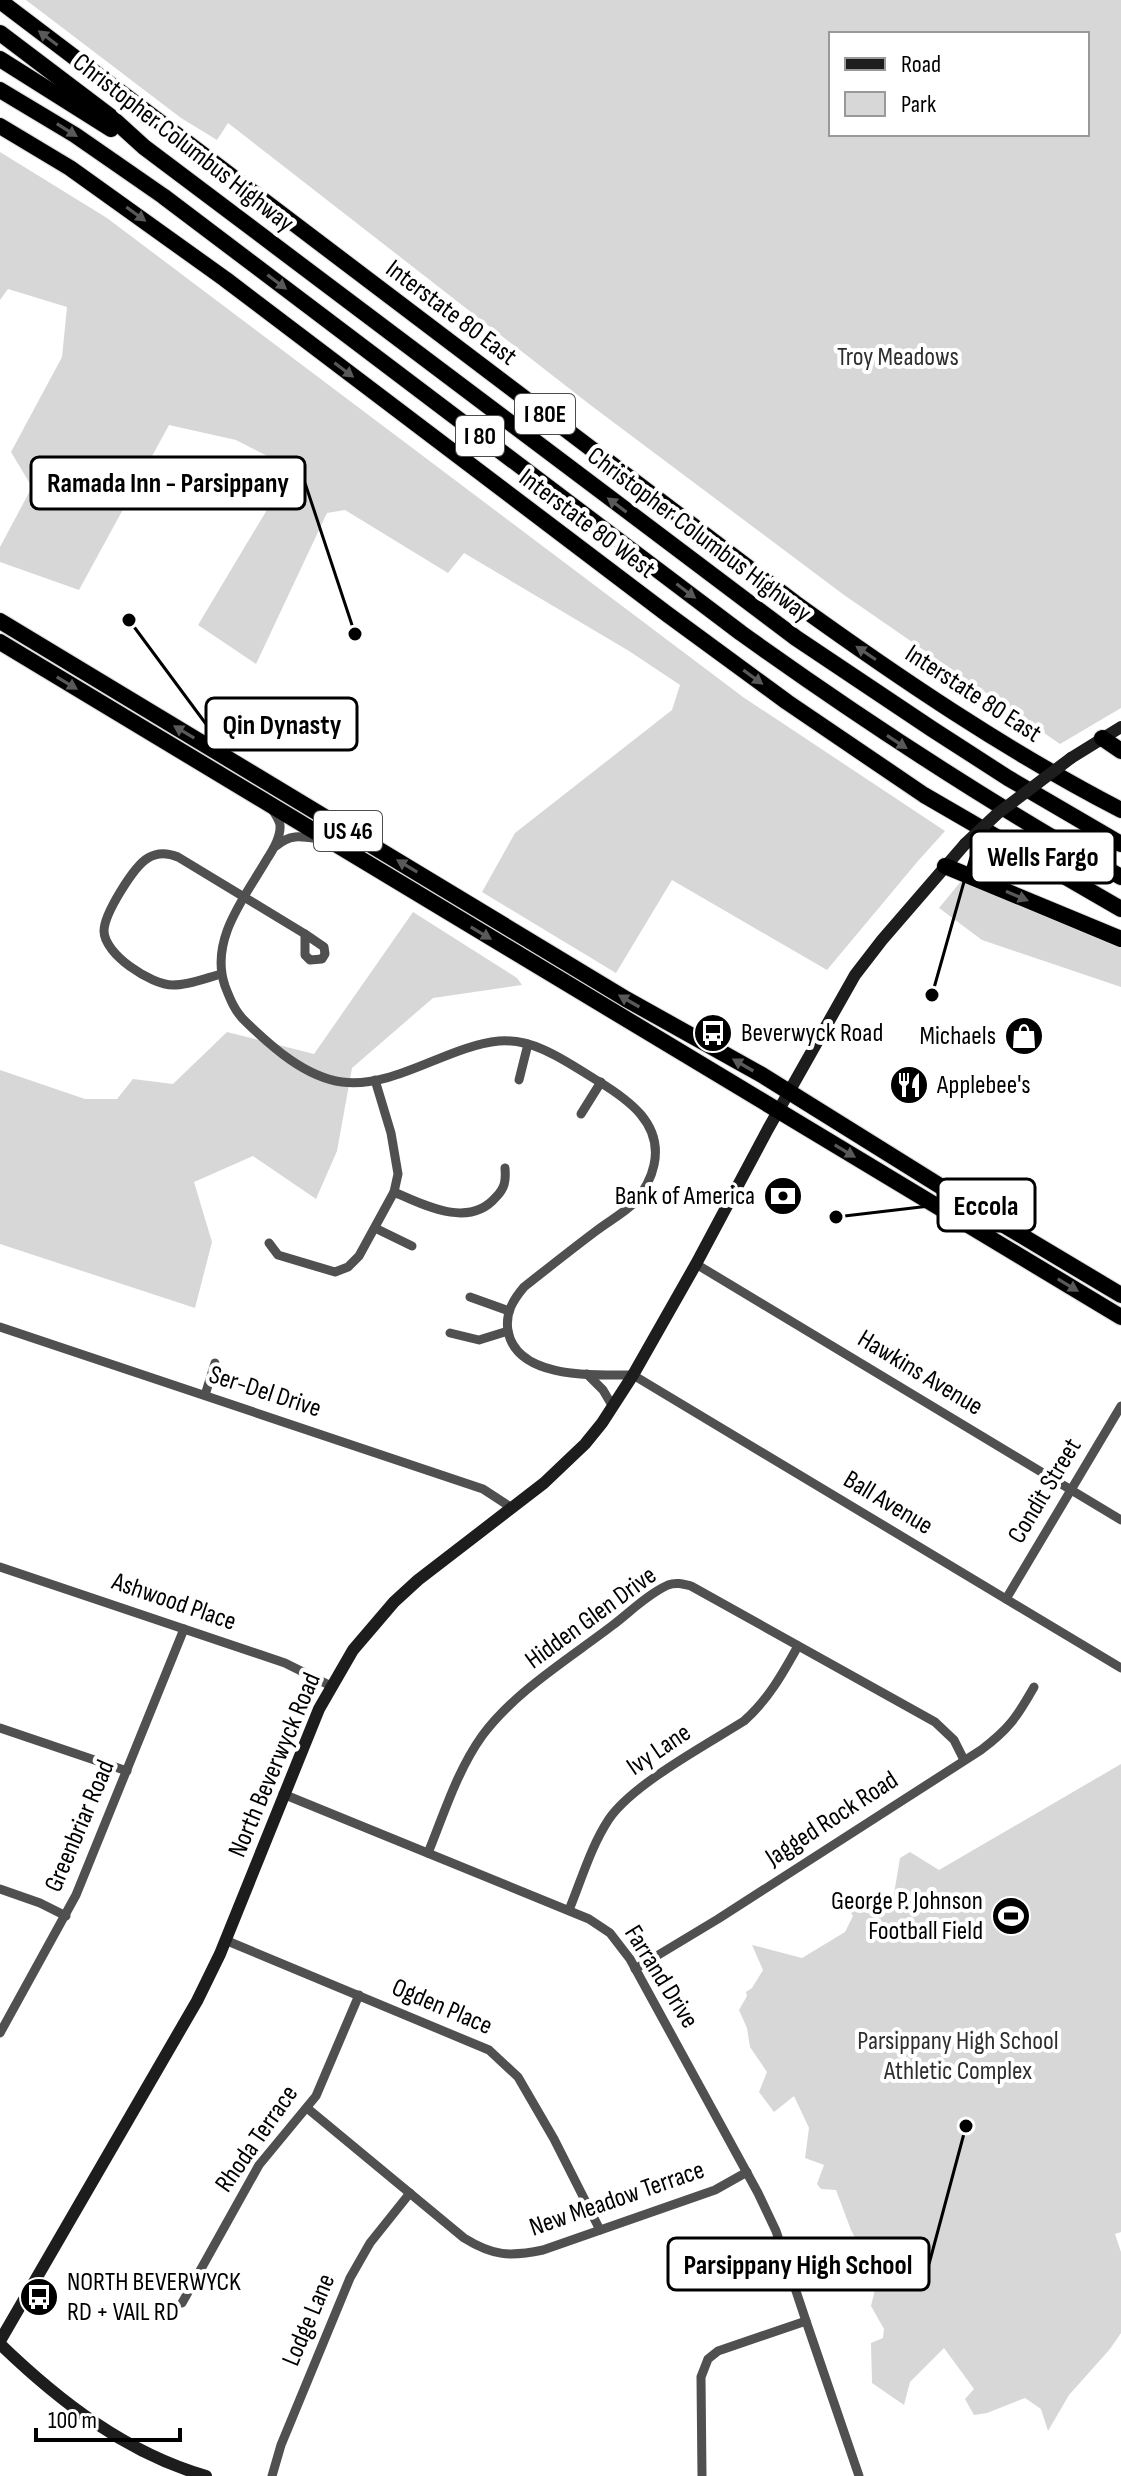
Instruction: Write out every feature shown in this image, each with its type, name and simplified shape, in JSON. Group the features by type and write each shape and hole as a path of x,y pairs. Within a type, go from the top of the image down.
{"highway":[{"name":"Interstate 80 East","path":"0,1 818,620 1001,742 1121,810"},
{"name":"Christopher Columbus Highway","path":"0,33 111,117 144,147 796,638 1008,778 1121,844"},
{"path":"0,59 106,127 144,147"},
{"name":"Christopher Columbus Highway","path":"0,90 75,135 163,196 741,633 832,698 961,783 1121,877"},
{"name":"Interstate 80 West","path":"0,126 70,168 225,279 787,702 924,795 1121,906"},
{"name":"US 46","path":"0,621 612,991 789,1092 1121,1295"},
{"name":"US 46","path":"0,642 1121,1317"},
{"path":"1102,738 1121,751"},
{"path":"945,866 1121,939"}],"street":[{"name":"North Beverwyck Road","path":"0,2343 197,2001 331,1686 353,1650 394,1602 418,1580 563,1466 585,1444 613,1407 696,1264 855,975 882,940 965,844 1009,804 1071,758 1121,727"},
{"path":"268,804 280,823 280,830 227,931 220,959 221,974 240,1016 287,1057 308,1071 333,1080 359,1083 480,1044 513,1041 528,1044 563,1060 601,1082 627,1100 648,1122 653,1134 655,1158 648,1183 632,1205 524,1287 509,1311 508,1331 514,1346 533,1362 558,1371 633,1375"},
{"path":"273,848 284,839 296,835 327,840"},
{"path":"221,974 175,985 162,983 112,952 104,934 105,921 133,873 147,859 159,854 178,857 305,934"},
{"path":"519,1080 528,1044"},
{"path":"269,1243 278,1255 335,1272 348,1267 359,1256 394,1192 398,1174 391,1133 375,1080"},
{"path":"581,1114 601,1082"},
{"path":"394,1192 448,1212 473,1210 492,1202 499,1195 506,1179 505,1168"},
{"path":"375,1228 412,1246"},
{"name":"Hawkins Avenue","path":"696,1264 1121,1520"},
{"path":"470,1297 509,1311"},
{"name":"Ser-Del Drive","path":"0,1327 483,1489 512,1508"},
{"path":"450,1333 479,1340 508,1331"},
{"path":"205,1395 215,1363"},
{"path":"587,1374 603,1390 613,1407"},
{"name":"Ball Avenue","path":"633,1375 1121,1668"},
{"name":"Condit Street","path":"1006,1599 1121,1406"},
{"name":"Ashwood Place","path":"0,1567 285,1663 331,1686"},
{"name":"Hidden Glen Drive","path":"428,1853 466,1765 496,1719 666,1586 679,1583 691,1586 935,1722 954,1740 964,1760"},
{"name":"Greenbriar Road","path":"0,2033 66,1916 184,1629"},
{"name":"Ivy Lane","path":"569,1910 601,1833 615,1811 639,1788 744,1721 781,1676 798,1646"},
{"name":"Jagged Rock Road","path":"635,1969 964,1760 1006,1730 1034,1687"},
{"path":"0,1728 127,1771"},
{"name":"Farrand Drive","path":"283,1794 569,1910 589,1919 619,1943 747,2172 776,2231 859,2476"},
{"path":"0,1889 66,1916"},
{"name":"Ogden Place","path":"225,1940 489,2050 518,2077 554,2139 600,2230"},
{"name":"Rhoda Terrace","path":"182,2303 259,2165 316,2096 359,1995"},
{"name":"New Meadow Terrace","path":"307,2108 464,2238 500,2254 519,2255 543,2250 715,2190 747,2172"},
{"name":"Lodge Lane","path":"272,2476 281,2445 350,2278 370,2243 410,2193"},
{"path":"702,2476 701,2377 708,2359 718,2351 806,2321"},
{"path":"0,2343 71,2405 117,2438 164,2462 206,2476"}],"green space":[{"name":"Troy Meadows","path":"26,0 1121,0 1121,708 1060,744 844,595 593,407 228,123 217,140 181,118"},
{"path":"0,152 107,218 743,697 945,831 827,970 672,880 616,973 482,892 515,833 672,710 680,685 629,651 464,553 448,573 345,510 327,513 256,664 198,625 280,488 285,465 236,440 169,425 79,590 0,562 0,547 32,487 11,452 62,357 67,307 8,289 0,300"},
{"path":"962,880 1121,945 1121,987 982,940 939,908"},
{"path":"413,912 517,978 522,985 433,998 352,1068 337,1151 316,1199 253,1156 194,1182 212,1242 195,1308 0,1244 0,1070 85,1099 117,1099 133,1079 173,1084 227,1032 314,1054"},
{"name":"Parsippany High School Athletic Complex","path":"1121,1764 1121,2232 1115,2234 1121,2252 1121,2333 1069,2395 1048,2431 1041,2409 1025,2398 974,2415 965,2399 974,2389 944,2348 910,2382 904,2405 872,2383 871,2343 883,2338 884,2329 871,2306 877,2281 851,2230 836,2190 821,2189 817,2184 824,2165 805,2158 809,2128 794,2096 774,2112 759,2092 767,2072 750,2047 747,2028 739,2010 746,1992 763,1970 752,1945 802,1958 845,1932 853,1916 847,1907 857,1896 872,1895 893,1900 900,1858 910,1852 939,1870"}],"place":[{"name":"Qin Dynasty","path":"129,620"},
{"name":"Ramada Inn - Parsippany","path":"355,634"},
{"name":"Wells Fargo","path":"932,995"},
{"name":"Beverwyck Road","path":"713,1033"},
{"name":"Michaels","path":"1024,1036"},
{"name":"Applebee's","path":"909,1085"},
{"name":"Bank of America","path":"783,1196"},
{"name":"Eccola","path":"836,1217"},
{"name":"George P. Johnson Football Field","path":"1011,1916"},
{"name":"Parsippany High School","path":"966,2126"},
{"name":"NORTH BEVERWYCK RD + VAIL RD","path":"39,2297"}]}
